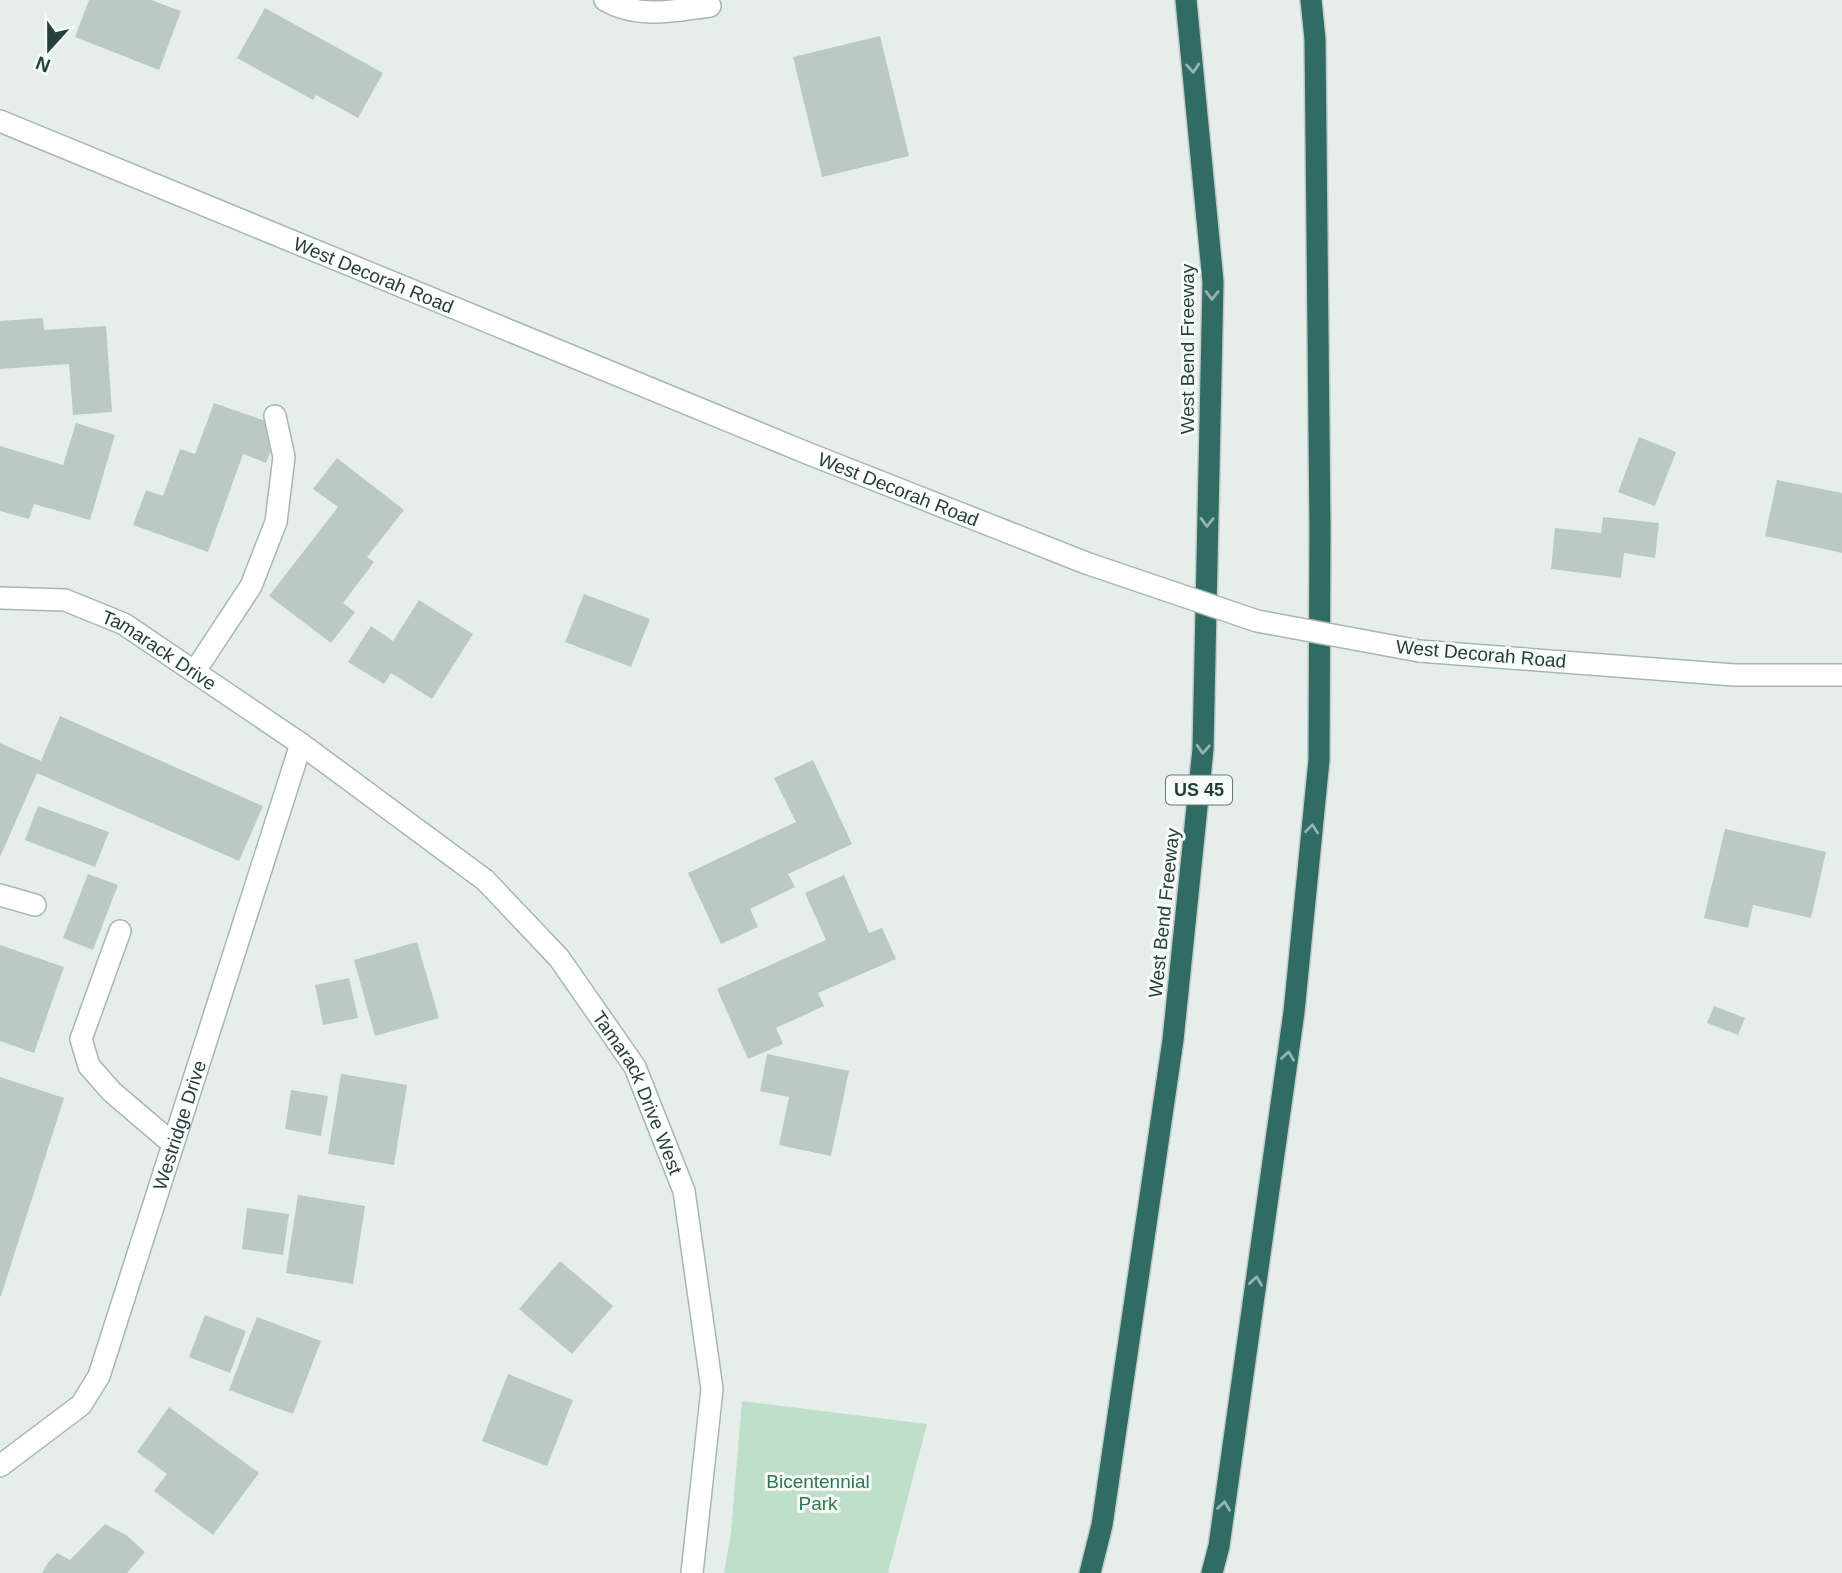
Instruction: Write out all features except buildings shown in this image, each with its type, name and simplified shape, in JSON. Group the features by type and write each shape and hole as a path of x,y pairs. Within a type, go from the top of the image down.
{"highway":[{"name":"West Bend Freeway","path":"1090,1573 1102,1525 1173,1040 1203,749 1213,282 1186,0"},
{"path":"1212,1573 1219,1546 1294,1012 1319,760 1320,528 1315,66 1311,0"}],"street":[{"path":"604,0 630,10 665,13 710,6"},
{"name":"West Decorah Road","path":"0,121 807,453 1086,563 1257,621 1419,651 1734,675 1842,675"},
{"path":"195,671 251,586 276,522 284,457 275,416"},
{"name":"Tamarack Drive","path":"0,598 65,600 124,624 301,744"},
{"name":"Westridge Drive","path":"0,1466 81,1405 99,1376 301,744"},
{"name":"Tamarack Drive West","path":"301,744 485,880 559,958 635,1068 684,1191 712,1389 692,1573"},
{"path":"0,895 35,905"},
{"path":"120,931 81,1039 89,1066 112,1092 173,1144"}],"green space":[{"name":"Bicentennial Park","path":"742,1401 927,1424 888,1573 724,1573 731,1532"}]}
